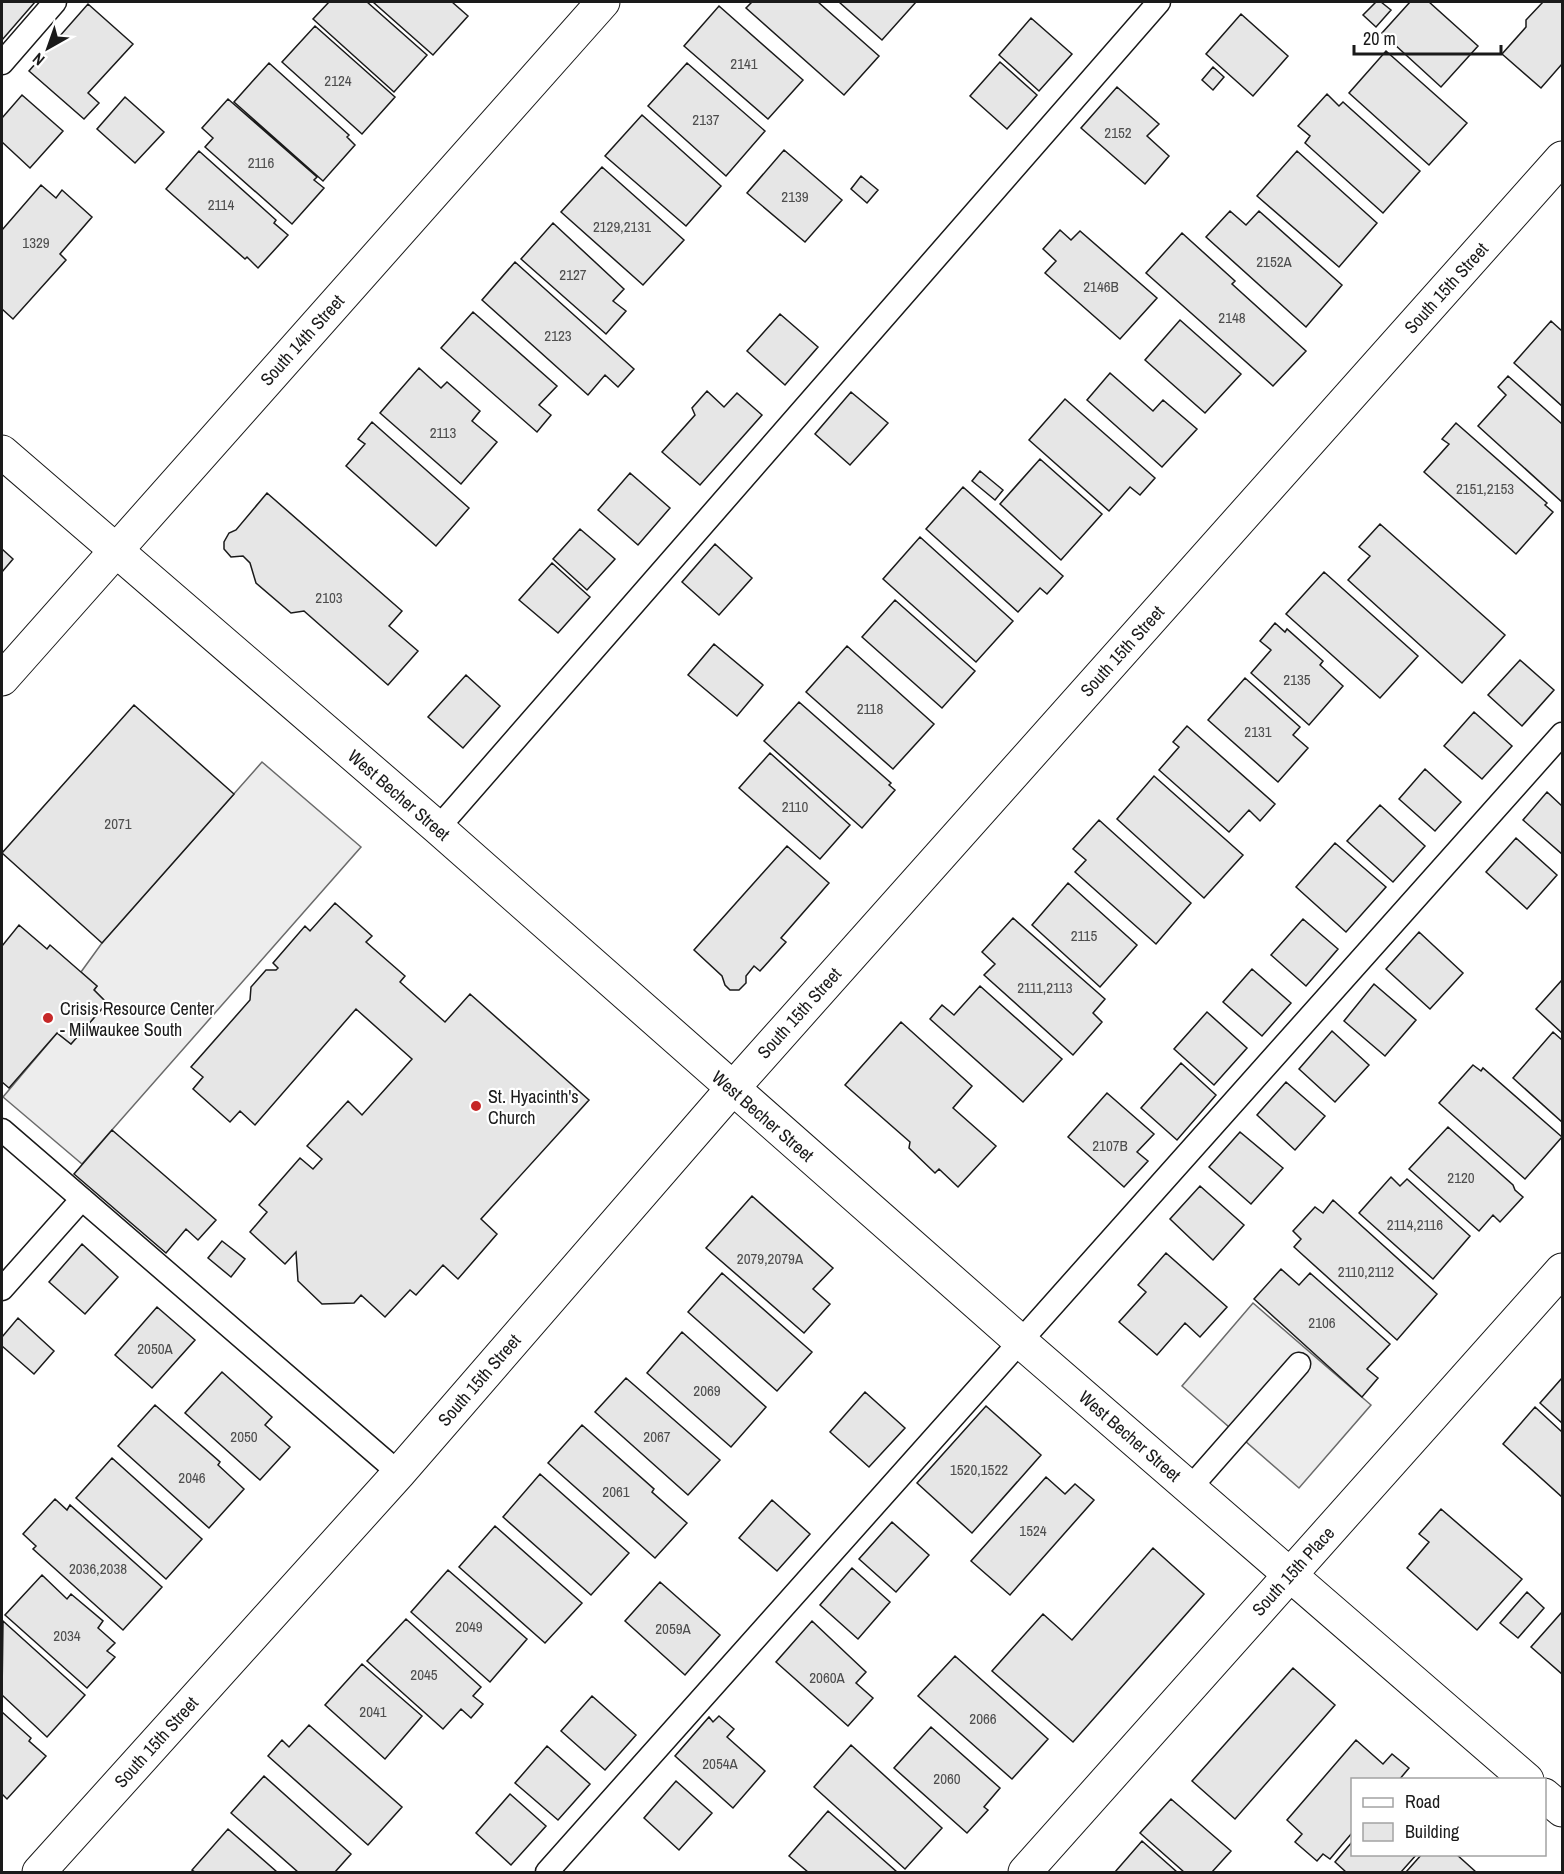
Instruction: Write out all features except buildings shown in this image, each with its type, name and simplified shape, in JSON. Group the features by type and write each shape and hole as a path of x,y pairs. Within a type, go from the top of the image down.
{"street":[{"name":"South 14th Street","path":"2,679 603,2"},
{"name":"South 15th Street","path":"39,1872 399,1473 732,1089 1563,158"},
{"name":"West Becher Street","path":"2,452 438,828 1021,1342 1526,1778"},
{"name":"South 15th Place","path":"1025,1872 1289,1575 1558,1285"},
{"path":"1546,1796 1563,1810"}],"lane":[{"path":"2,63 55,2"},
{"path":"438,828 1159,2"},
{"path":"547,1872 1563,734"},
{"path":"2,1130 399,1473"},
{"path":"2,1289 82,1199"},
{"path":"1190,1488 1299,1364"}],"shaded area":[{"path":"262,762 361,847 82,1164 3,1097 57,1033 71,1044 107,1003 94,990 97,986 81,972 102,943"},
{"path":"1253,1303 1371,1405 1299,1488 1182,1386"}],"place":[{"name":"Crisis Resource Center - Milwaukee South","path":"48,1018"},
{"name":"St. Hyacinth's Church","path":"476,1106"}]}
